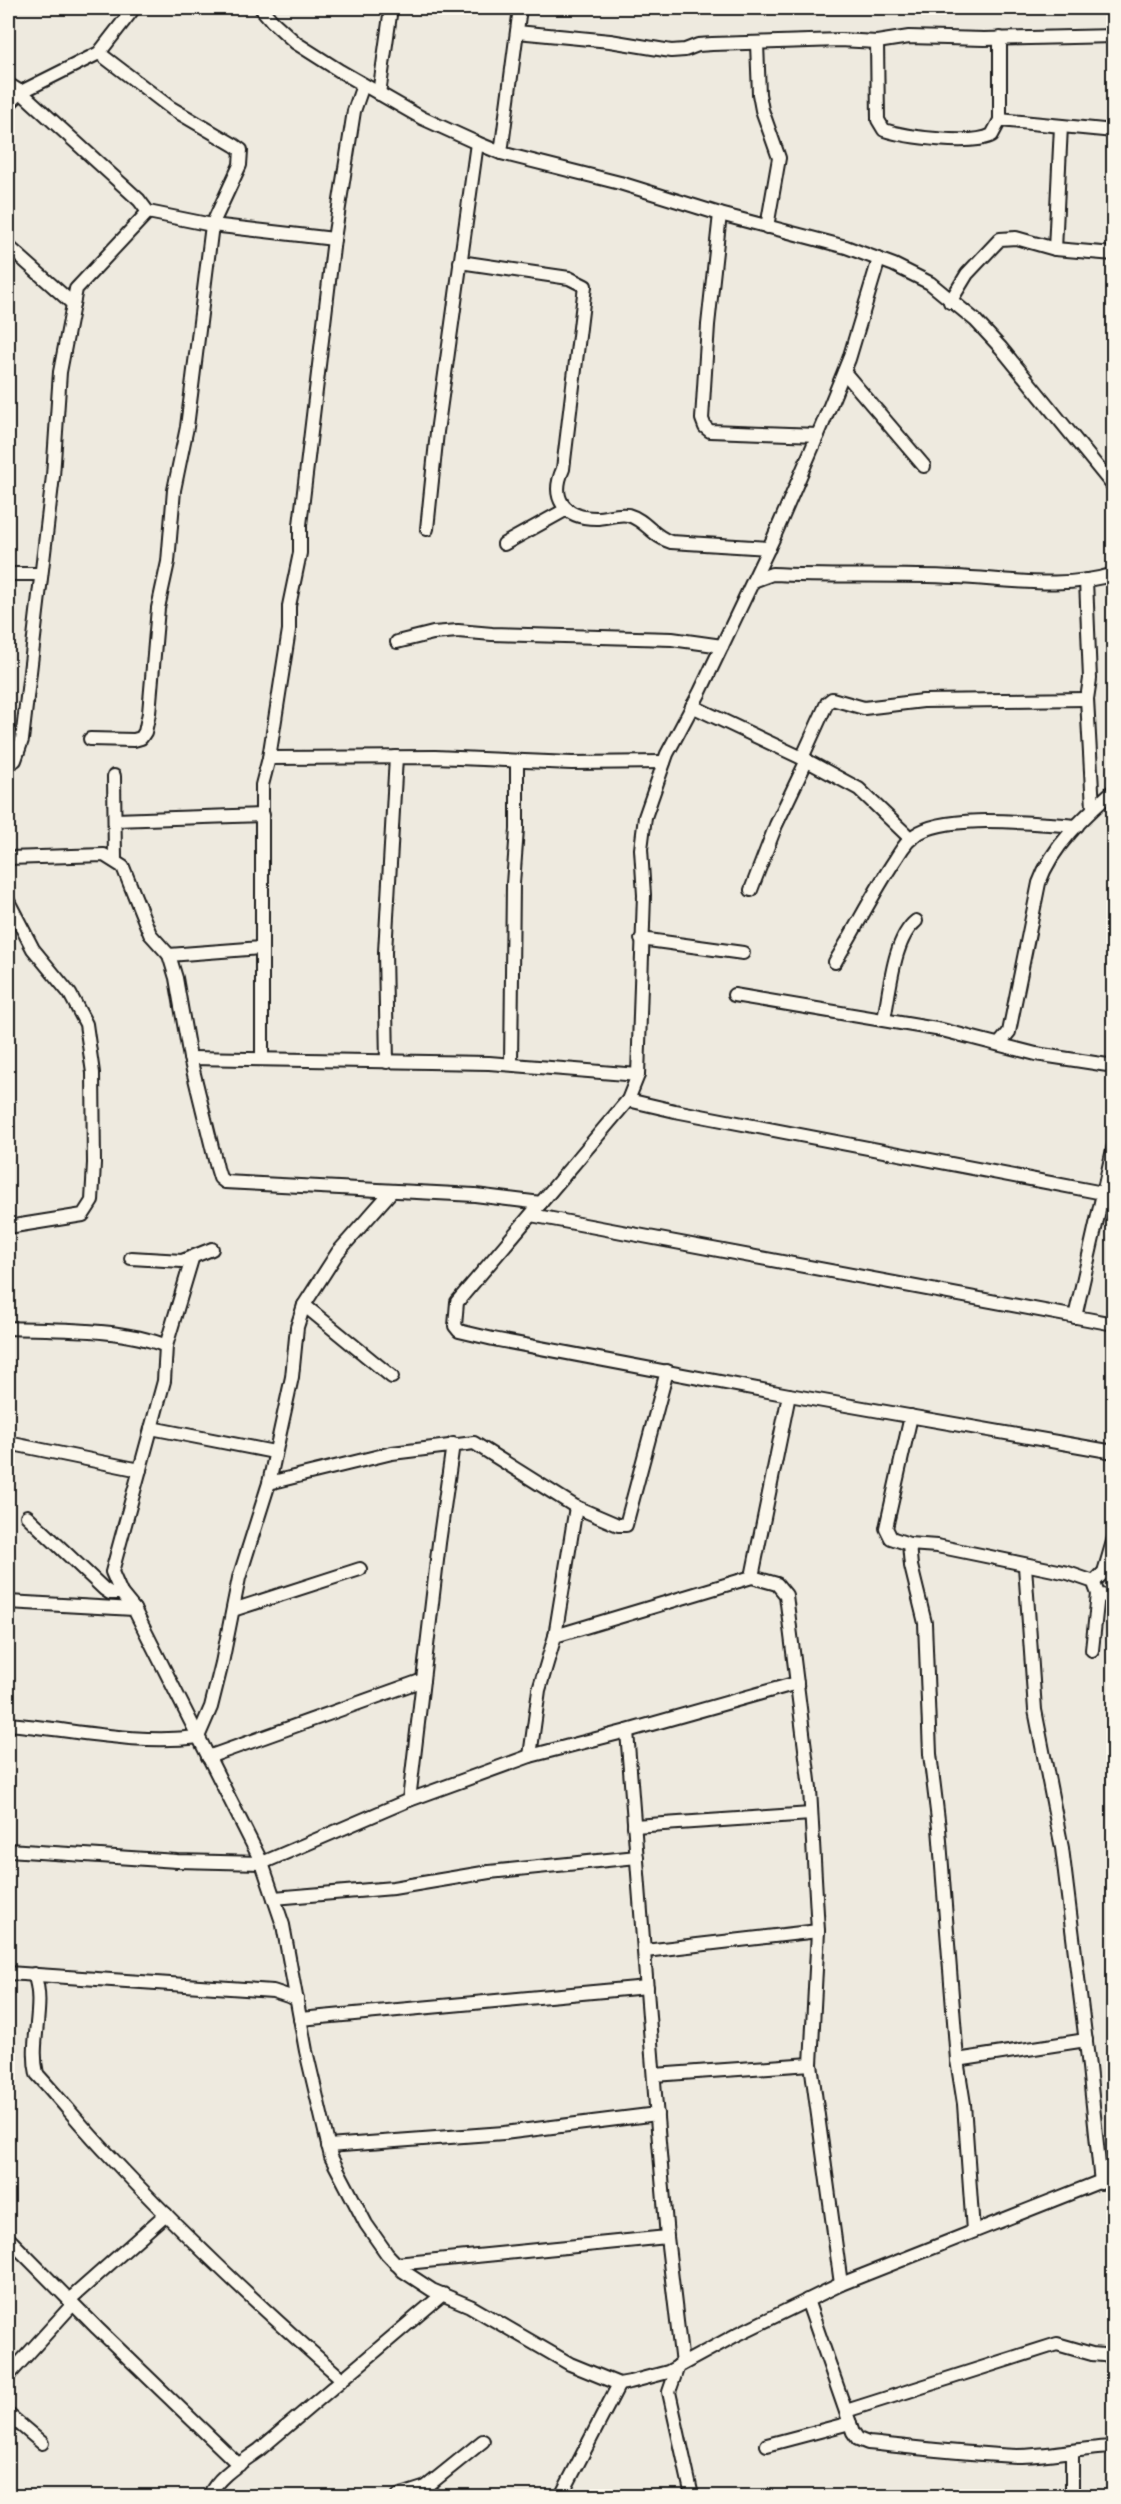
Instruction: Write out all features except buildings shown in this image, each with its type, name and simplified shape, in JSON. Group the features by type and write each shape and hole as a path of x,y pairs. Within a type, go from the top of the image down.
{"street":[{"path":"8,105 21,92 99,53 134,8"},
{"path":"261,8 296,43 363,85 422,118 501,153 620,183 720,214 846,247 879,259 930,283 950,302 975,320 1001,348 1113,487"},
{"path":"379,94 391,8"},
{"path":"501,153 520,8"},
{"path":"517,32 610,41 671,51 712,44 840,40 877,42 909,37 1113,36"},
{"path":"877,42 878,120 884,130 897,134 973,141 992,135 1000,120 1000,38"},
{"path":"757,44 762,110 779,158 767,226"},
{"path":"90,739 134,740 141,738 145,732 149,713 158,608 168,562 174,490 187,427 212,225 240,165 241,150 171,108 99,53"},
{"path":"8,84 21,92 139,200 148,212 212,225 334,239"},
{"path":"262,1059 261,948 264,876 262,785 269,758 289,630 289,606 300,554 300,525 334,239 354,111 363,85"},
{"path":"1000,120 1113,130"},
{"path":"1054,249 1061,126"},
{"path":"427,529 477,143"},
{"path":"8,765 15,760 22,740 53,476 60,372 76,289 148,212"},
{"path":"720,214 708,325 702,419 705,428 710,431 818,435"},
{"path":"950,302 967,274 1000,239 1016,238 1054,249 1113,254"},
{"path":"8,246 73,304"},
{"path":"879,259 844,372 818,435 769,548 664,762 645,817 641,849 644,896 638,1075 628,1100 457,1302 455,1326 459,1331 789,1395 1113,1452"},
{"path":"460,262 569,278 585,286 563,469 557,483 557,495 567,509 577,516 596,518 629,515 647,526 659,539 671,542 769,548"},
{"path":"844,372 924,466"},
{"path":"504,544 567,509"},
{"path":"763,560 772,574"},
{"path":"8,574 40,574"},
{"path":"753,581 772,574 954,577 1037,582 1086,580 1113,574"},
{"path":"1086,580 1090,679 1087,699 1094,808"},
{"path":"397,642 433,633 458,631 672,639 722,646"},
{"path":"751,890 827,703 832,699 864,708 923,701 1087,699"},
{"path":"692,706 804,759 859,789 911,839"},
{"path":"269,758 396,757 572,764 664,762"},
{"path":"387,1062 386,952 396,757"},
{"path":"511,1064 517,761"},
{"path":"114,776 115,860"},
{"path":"999,1044 1009,1032 1039,883 1045,865 1077,826 1113,790"},
{"path":"115,820 262,815"},
{"path":"835,962 878,886 911,839 931,827 975,821 1077,826"},
{"path":"8,858 104,855 123,867 150,934 169,955 176,978 190,1058 217,1168 220,1178 225,1182 475,1195 541,1203"},
{"path":"8,901 33,949 70,994 86,1024 93,1073 94,1162 92,1201 83,1215 8,1227"},
{"path":"884,1019 898,950 907,927 916,921"},
{"path":"641,939 743,953"},
{"path":"169,955 261,948"},
{"path":"734,995 884,1019 942,1030 1036,1054 1113,1066"},
{"path":"1009,1032 1015,1048"},
{"path":"190,1058 511,1064 638,1075"},
{"path":"628,1100 675,1111 1103,1192"},
{"path":"1075,1317 1113,1145"},
{"path":"198,1737 211,1707 239,1578 269,1483 292,1377 297,1327 304,1305 338,1252 391,1192"},
{"path":"531,1215 1113,1324"},
{"path":"131,1258 182,1261 192,1259 212,1249"},
{"path":"192,1259 166,1346 164,1382 112,1572 121,1593 134,1609 262,1863 283,1925 300,2019 331,2157 344,2186 366,2224 403,2271 443,2294 470,2306 570,2364 619,2384 647,2379 680,2365 841,2284 1101,2183 1113,2176"},
{"path":"304,1305 392,1377"},
{"path":"8,1328 73,1331 138,1338 166,1346"},
{"path":"269,1483 392,1453 474,1443 576,1507 618,1525 626,1525 667,1371"},
{"path":"752,1577 789,1395"},
{"path":"911,1416 886,1528 891,1538 909,1544 937,1546 1025,1566 1068,1573 1113,1598"},
{"path":"151,1428 274,1452"},
{"path":"8,1443 140,1470"},
{"path":"409,1800 453,1444"},
{"path":"530,1756 539,1690 555,1636 576,1507"},
{"path":"27,1516 110,1593 121,1593"},
{"path":"1092,1650 1096,1588 1104,1572 1113,1538"},
{"path":"909,1544 911,1566 925,1623 930,1754 939,1828 957,2060 964,2104 973,2231"},
{"path":"1025,1566 1035,1710 1062,1848 1101,2183"},
{"path":"233,1610 360,1569"},
{"path":"555,1636 752,1577 777,1584 786,1595 810,1789 818,1931 811,2064 841,2284"},
{"path":"8,1602 134,1609"},
{"path":"208,1756 423,1680"},
{"path":"8,1850 177,1861 262,1863 409,1800 530,1756 797,1683"},
{"path":"8,1724 117,1737 176,1740 198,1737"},
{"path":"627,1731 667,2237 680,2365 669,2392 692,2496"},
{"path":"634,1826 811,1814"},
{"path":"274,1898 393,1888 489,1872 638,1857"},
{"path":"645,1951 818,1931"},
{"path":"8,1973 273,1991 297,1999"},
{"path":"34,1974 39,1988 34,2061 38,2074 106,2153 166,2214 264,2311 342,2379"},
{"path":"39,1988 51,1976"},
{"path":"273,1991 293,1979"},
{"path":"300,2019 647,1987"},
{"path":"957,2060 1086,2040"},
{"path":"654,2075 811,2064"},
{"path":"328,2146 504,2133 657,2114"},
{"path":"8,2376 71,2302 166,2214"},
{"path":"396,2264 667,2237"},
{"path":"8,2238 239,2465"},
{"path":"209,2496 212,2490 239,2465 443,2294"},
{"path":"807,2300 848,2417 858,2439 868,2443 1017,2456 1113,2447"},
{"path":"768,2445 1057,2344 1092,2354 1113,2356"},
{"path":"647,2379 669,2392"},
{"path":"561,2496 619,2384"},
{"path":"8,2414 42,2443"},
{"path":"398,2496 426,2487 483,2441"},
{"path":"1072,2451 1072,2496"},
{"path":"426,2487 436,2496"}]}
